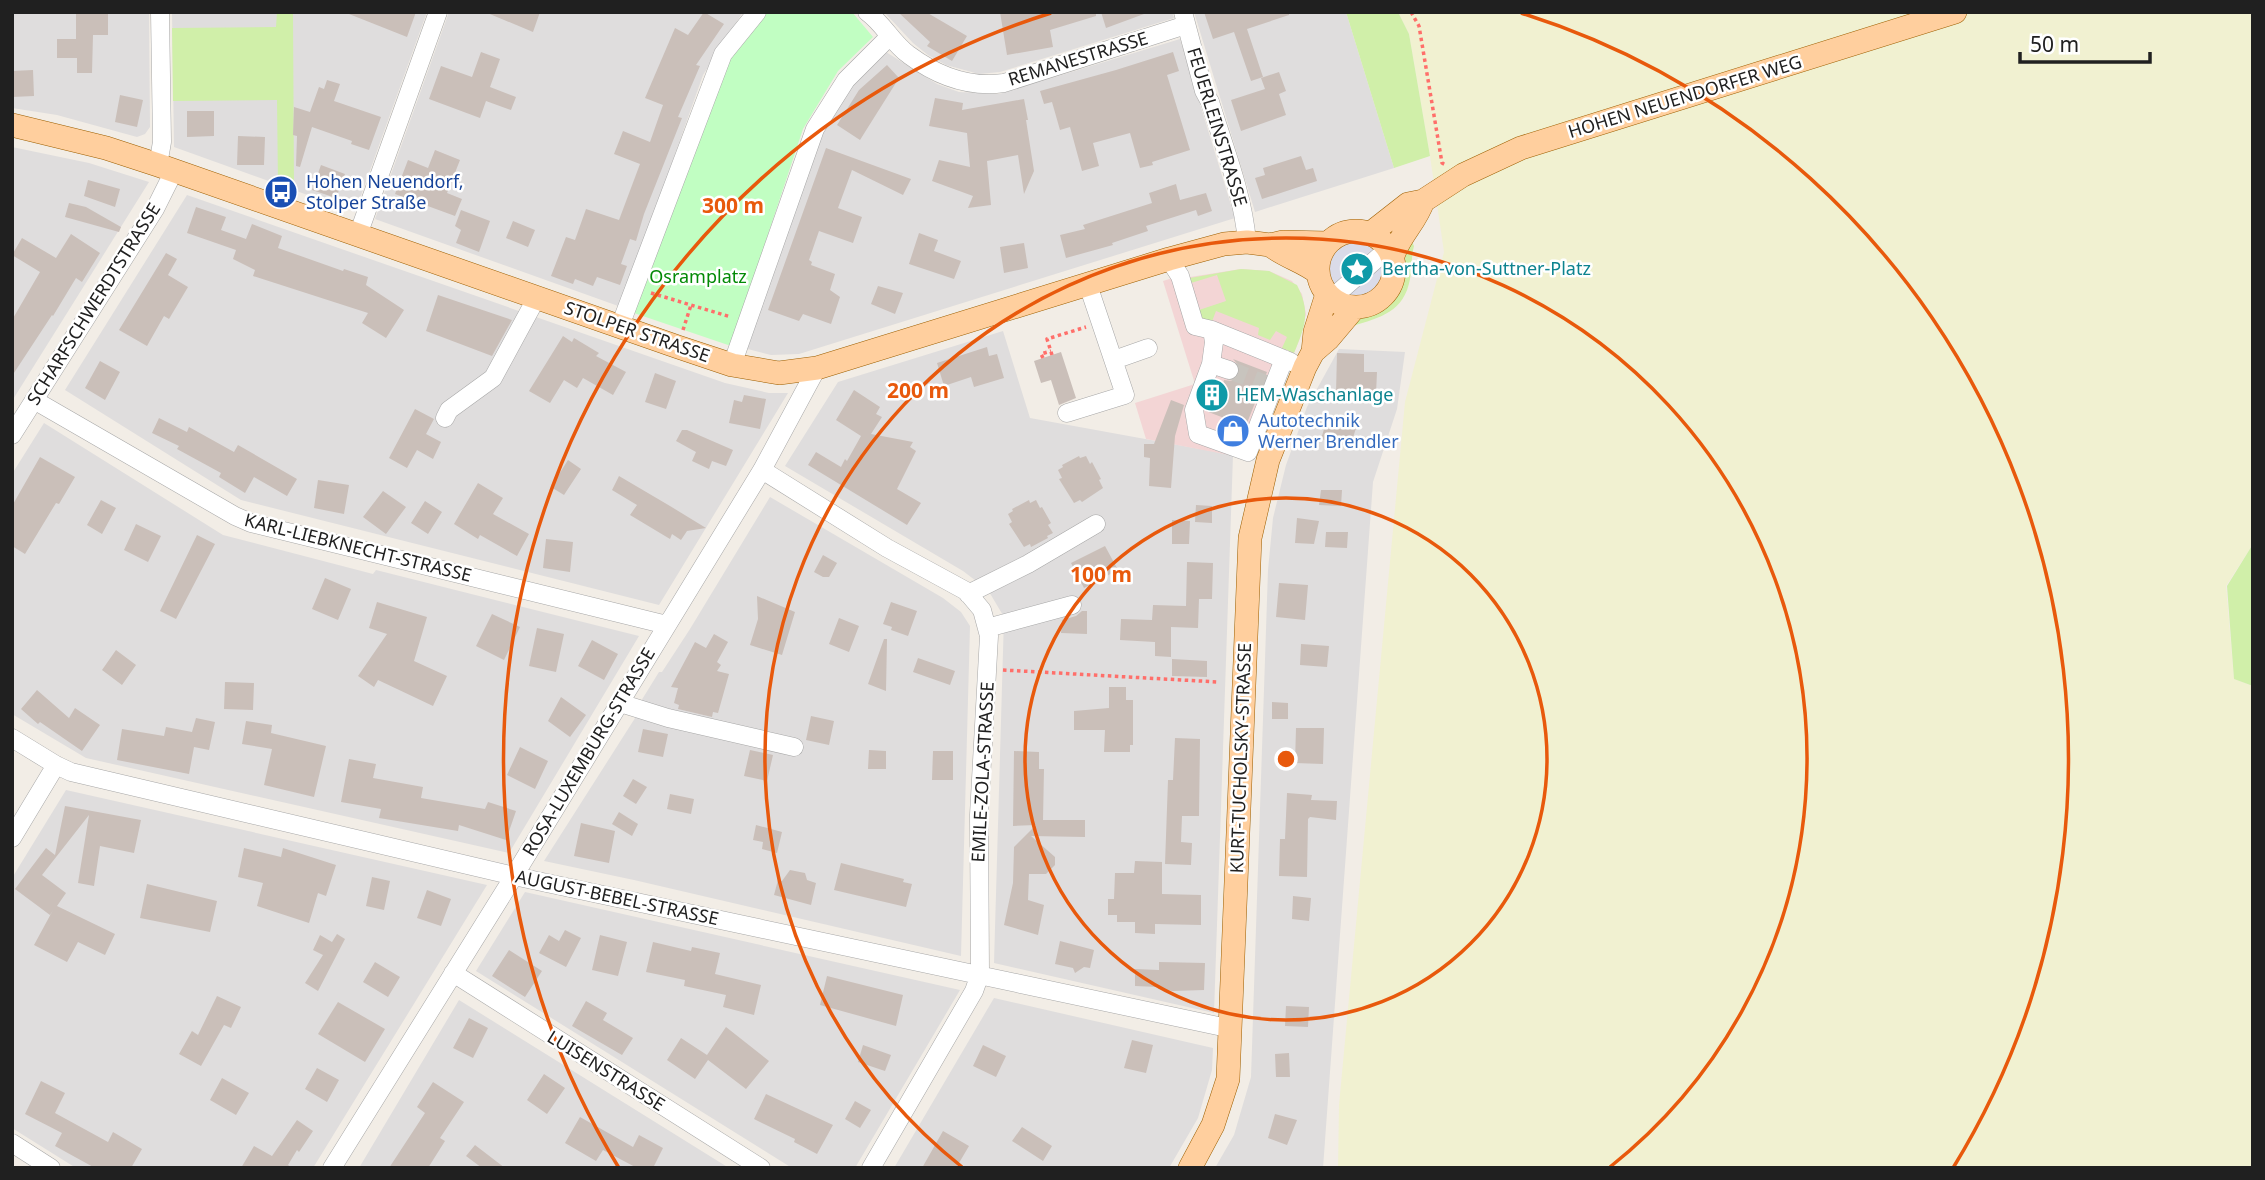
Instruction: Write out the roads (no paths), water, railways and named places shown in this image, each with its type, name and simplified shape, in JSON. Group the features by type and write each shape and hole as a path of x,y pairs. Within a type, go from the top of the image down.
{"main road":[{"name":"HOHEN NEUENDORFER WEG","path":"1371,233 1408,204 1423,201 1463,175 1521,148 1955,12"},
{"name":"STOLPER STRASSE","path":"12,125 106,148 732,365 779,373 817,368 1224,244 1328,243"},
{"name":"HOHEN NEUENDORFER WEG","path":"1391,252 1418,216 1423,201"},
{"path":"1356,230 1371,233 1391,252 1394,271 1391,285 1382,297 1369,305 1342,305 1330,296 1321,284 1318,273 1322,251 1340,233 1356,230"},
{"name":"STOLPER STRASSE","path":"1270,245 1318,273"},
{"name":"KURT-TUCHOLSKY-STRASSE","path":"1190,1168 1213,1125 1228,1079 1250,538 1268,460 1313,352 1315,332 1330,296"},
{"name":"KURT-TUCHOLSKY-STRASSE","path":"1313,352 1328,339 1354,307"}],"street":[{"name":"SCHARFSCHWERDTSTRASSE","path":"12,435 155,209 166,168 162,142 160,12"},
{"path":"358,234 438,12"},
{"path":"620,326 723,54 757,12"},
{"name":"REMANESTRASSE","path":"867,12 877,19 910,57 939,74 961,81 992,85 1184,18"},
{"name":"FEUERLEINSTRASSE","path":"1184,18 1204,91 1210,102 1238,193 1245,219 1247,242"},
{"path":"732,365 815,129 846,80 890,36"},
{"path":"1330,296 1391,252"},
{"path":"1169,259 1180,276 1195,327 1286,363 1271,386 1248,452 1198,434 1194,410 1211,364 1213,336"},
{"path":"1067,413 1125,395 1088,285"},
{"path":"444,418 449,410 492,378 537,298"},
{"path":"1114,360 1149,348"},
{"path":"1211,364 1229,370"},
{"name":"ROSA-LUXEMBURG-STRASSE","path":"332,1168 762,470 817,368"},
{"name":"KARL-LIEBKNECHT-STRASSE","path":"34,400 251,523 667,625"},
{"name":"EMILE-ZOLA-STRASSE","path":"762,470 887,548 968,594 982,610 987,628 988,669 979,815 980,974 974,991 871,1168"},
{"path":"968,594 1028,564 1096,524"},
{"path":"987,628 1072,605"},
{"path":"620,703 668,718 794,747"},
{"name":"AUGUST-BEBEL-STRASSE","path":"12,738 71,772 514,876 1232,1029"},
{"path":"12,838 56,765"},
{"name":"LUISENSTRASSE","path":"453,973 761,1168"},
{"path":"12,1143 51,1168"}],"tunnel":[{"path":"1229,370 1268,385"}],"place":[{"name":"Hohen Neuendorf, Stolper Straße","path":"281,192"},
{"name":"Bertha-von-Suttner-Platz","path":"1357,269"},
{"name":"HEM-Waschanlage","path":"1212,395"},
{"name":"Autotechnik Werner Brendler","path":"1233,431"}],"park label":[{"name":"Osramplatz","path":"698,277"}]}
